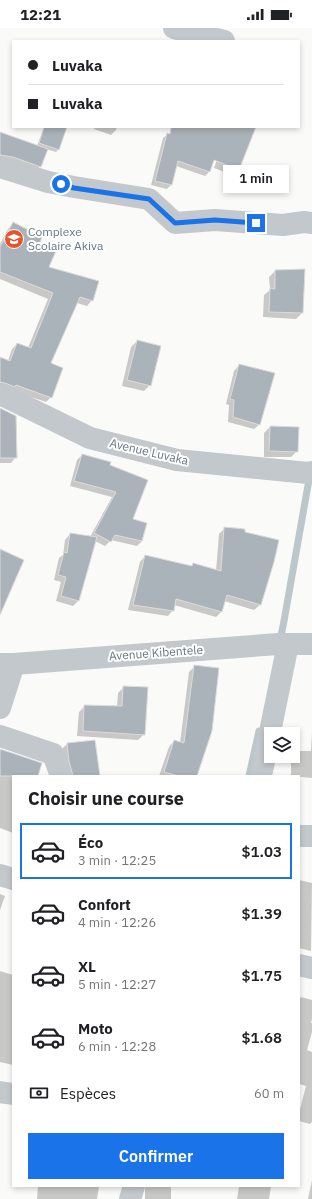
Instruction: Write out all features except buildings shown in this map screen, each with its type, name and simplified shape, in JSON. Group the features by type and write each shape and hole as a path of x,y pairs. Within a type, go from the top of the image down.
{"street":[{"path":"174,28 220,40"},
{"path":"0,167 48,182 74,188 149,199 175,223 215,220 283,225 304,222 312,223"},
{"name":"Avenue Luvaka","path":"0,394 90,438 177,460 310,473"},
{"name":"Avenue Kibentele","path":"7,664 278,644 297,644"},
{"path":"261,775 297,644"},
{"path":"0,708 7,664"},
{"path":"0,736 53,754 62,775"},
{"path":"300,836 312,836"},
{"path":"0,875 12,879"},
{"path":"300,965 312,968"},
{"path":"0,1092 12,1094"},
{"path":"130,1199 134,1187"}],"waterway":[{"path":"280,641 310,474"},
{"path":"249,775 259,731"}],"place":[{"name":"Complexe Scolaire Akiva","path":"14,239"}],"route":[{"path":"61,184 74,188 149,199 175,223 215,220 256,223"}]}
